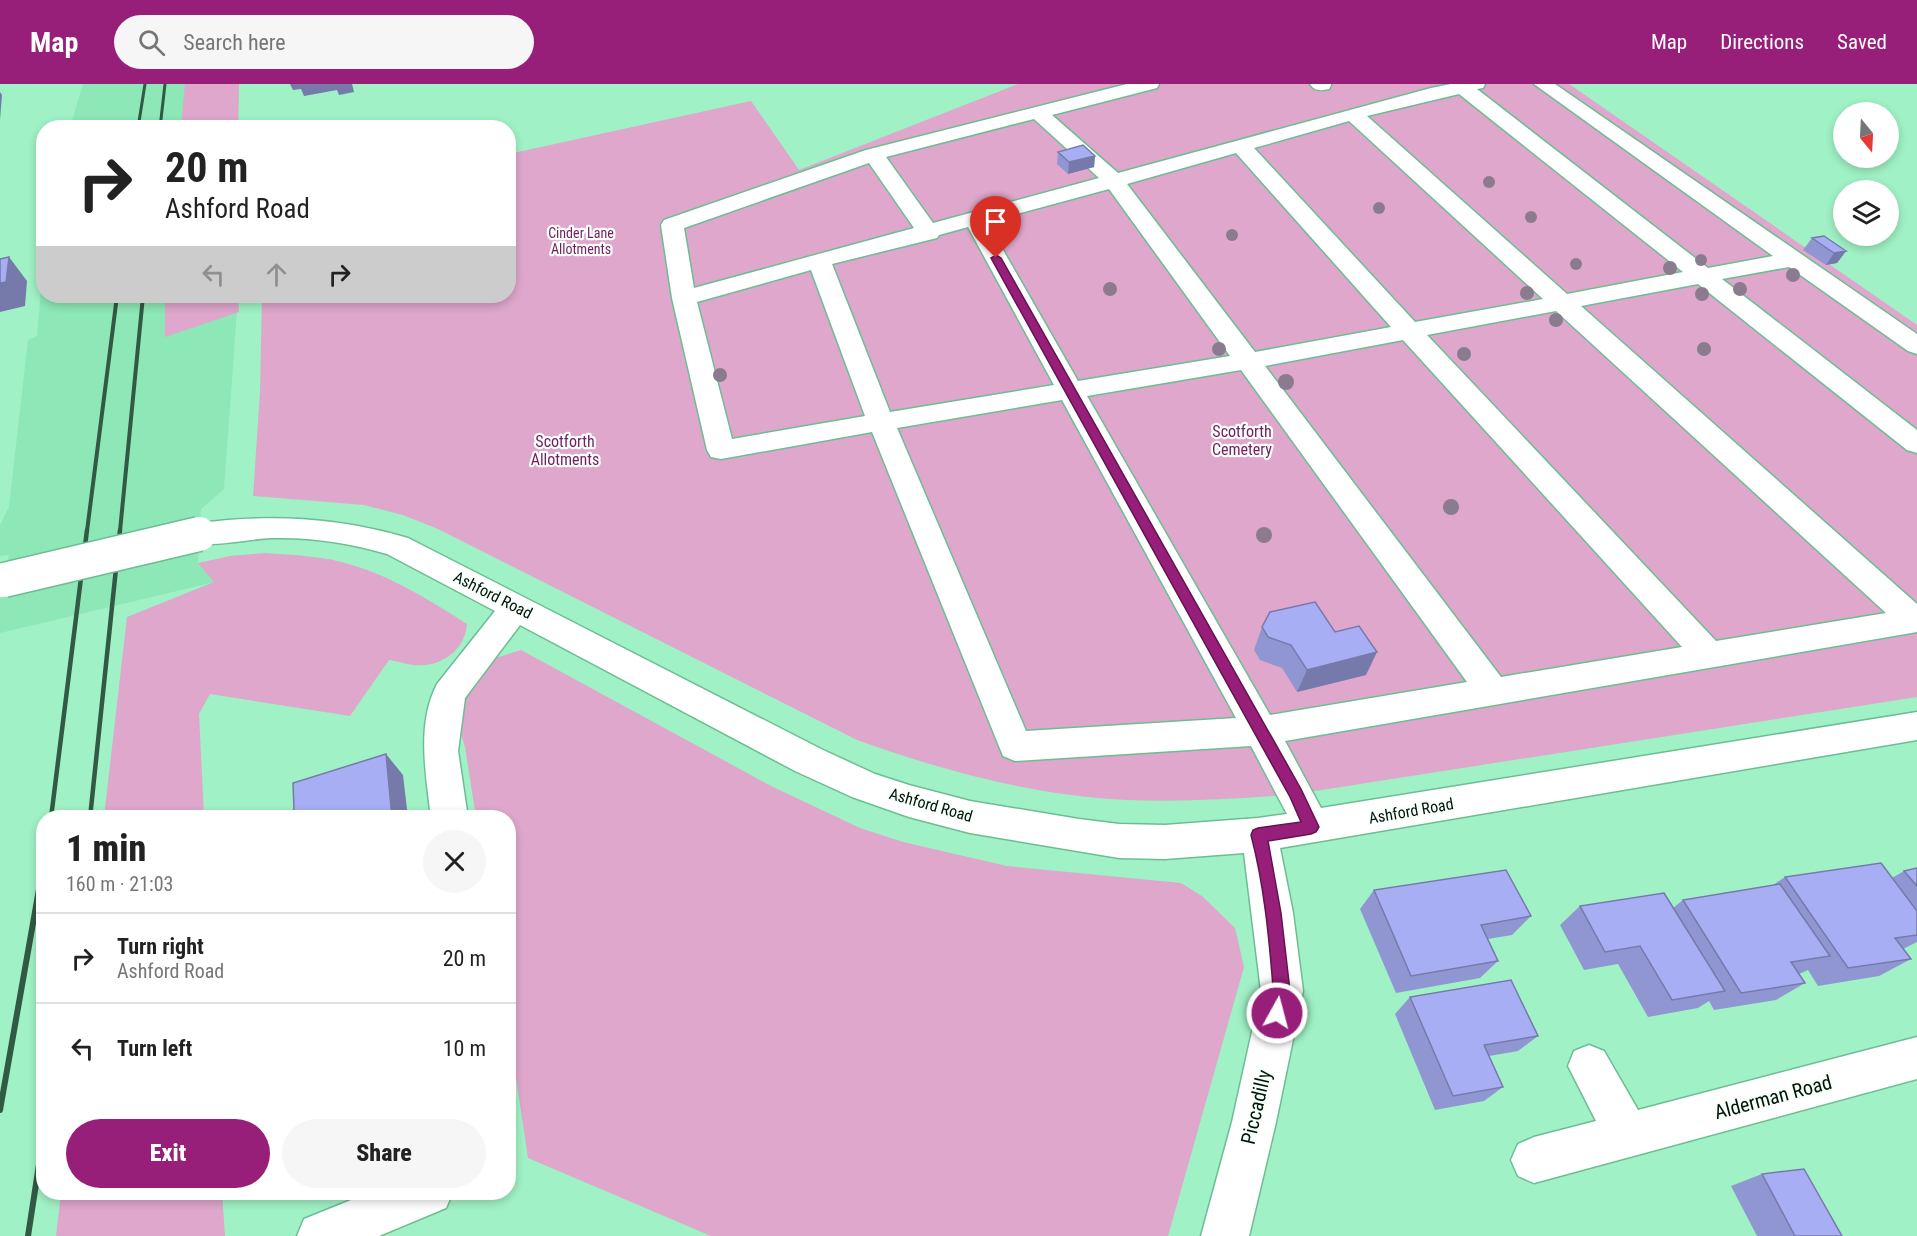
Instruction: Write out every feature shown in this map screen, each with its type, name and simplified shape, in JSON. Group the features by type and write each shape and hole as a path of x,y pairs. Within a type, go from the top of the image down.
{"street":[{"path":"1150,84 873,154 672,225 684,298 721,450 1249,362 1408,330 1793,259"},
{"path":"1543,84 1917,346"},
{"path":"684,298 819,260 929,233 1354,115 1469,86 1704,277 1917,444"},
{"path":"1037,111 1114,181 1494,693"},
{"path":"1354,115 1915,620"},
{"path":"1241,146 1709,655"},
{"path":"873,154 929,233"},
{"path":"975,220 1296,794 1311,827"},
{"path":"819,260 881,422 1015,746 1260,731 1915,620"},
{"name":"Ashford Road","path":"2,580 199,534 228,530 282,527 330,530 366,537 397,546 808,760 865,786 970,818 1119,841 1165,842 1258,835 1917,726"},
{"path":"449,810 440,751 449,694 516,607"},
{"name":"Piccadilly","path":"1225,1236 1254,1122 1282,991 1273,913 1264,856 1258,835"},
{"name":"Alderman Road","path":"1534,1160 1917,1058"},
{"path":"1589,1066 1628,1136"},
{"path":"321,1236 410,1200"}],"shaded area":[{"path":"83,84 239,84 238,120 72,120"},
{"path":"40,303 237,303 224,489 201,509 198,563 215,582 0,633 0,601 9,555 0,556 0,525 9,507 28,340 37,336"}],"green space":[{"path":"185,84 239,84 238,120 182,120"},
{"name":"Scotforth Cemetery","path":"1018,84 1569,84 1917,325 1917,697 1296,794 1191,800 1093,798 1024,787 956,772 857,740 438,529 403,515 364,505 253,496 260,393 262,303 516,303 516,152 751,101 799,170"},
{"path":"165,303 238,303 239,312 165,337"},
{"path":"265,553 309,556 352,565 382,576 426,598 467,624 465,634 456,650 433,664 413,665 389,660 350,716 210,694 199,714 204,810 105,810 127,617 214,582 198,563 230,556"},
{"path":"521,650 771,786 860,828 903,842 1007,866 1181,883 1202,896 1235,928 1244,967 1168,1236 711,1236 528,1158 516,1078 516,810 475,810 465,747 459,728 459,706 492,659"},
{"path":"60,1200 222,1200 225,1236 56,1236"}],"building":[{"path":"1083,145 1095,156 1069,162 1058,152"},
{"path":"1824,236 1833,242 1833,246 1839,246 1846,251 1834,253 1812,238"},
{"path":"9,257 6,282 0,283 0,259"},
{"path":"1315,602 1335,632 1359,626 1377,652 1307,670 1291,645 1268,637 1262,627 1270,612"},
{"path":"386,754 391,810 294,810 293,783"},
{"path":"1881,863 1917,911 1917,935 1895,938 1911,959 1848,968 1785,877"},
{"path":"1917,868 1917,886 1904,871"},
{"path":"1506,870 1531,916 1481,925 1498,961 1411,976 1374,890"},
{"path":"1780,884 1830,956 1791,962 1805,983 1741,993 1683,900"},
{"path":"1664,893 1725,991 1672,1000 1640,946 1605,952 1580,906"},
{"path":"1511,980 1538,1036 1484,1045 1503,1087 1453,1096 1410,997"},
{"path":"1804,1169 1842,1236 1795,1236 1762,1174"}],"railway":[{"path":"139,120 145,84"},
{"path":"161,120 165,84"},
{"path":"87,531 116,303"},
{"path":"120,531 142,303"},
{"path":"52,810 87,530"},
{"path":"91,810 120,530"},
{"path":"0,1110 36,906"},
{"path":"28,1236 36,1184"}],"route":[{"path":"996,258 1296,794 1311,827 1258,835 1264,856 1273,913 1282,991 1277,1013"}],"park label":[{"name":"Cinder Lane Allotments","path":"581,242"},
{"name":"Scotforth Allotments","path":"565,450"}]}
